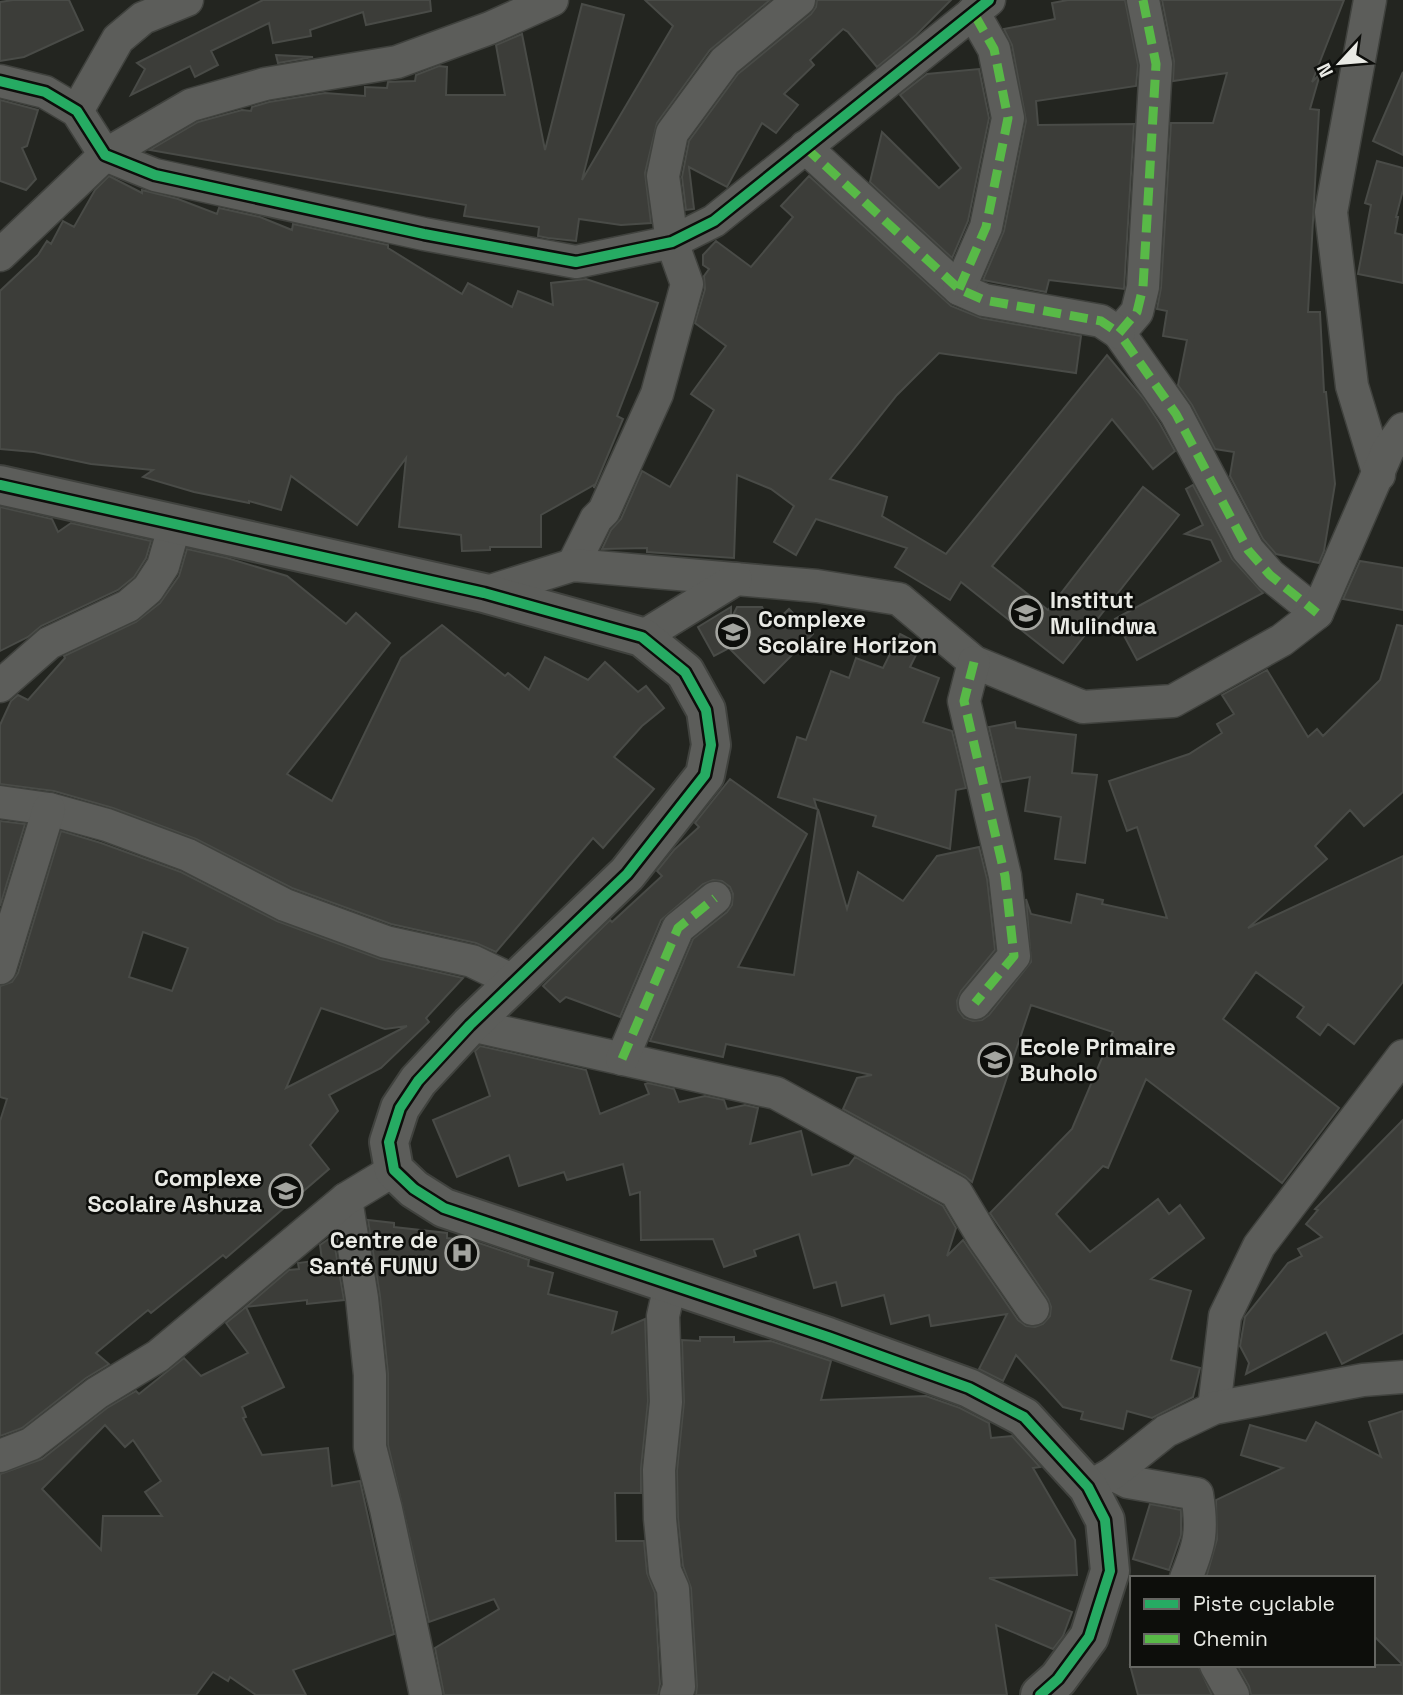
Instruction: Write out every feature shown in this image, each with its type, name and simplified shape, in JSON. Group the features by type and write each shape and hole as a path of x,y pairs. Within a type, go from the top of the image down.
{"street":[{"path":"77,111 118,39 143,18 187,0"},
{"path":"0,255 105,155 191,105 265,83 331,75 397,62 490,28 552,0"},
{"path":"573,565 596,519 604,511 657,394 687,284 672,242 663,176 672,133 725,61 799,0"},
{"path":"1119,333 1137,312 1143,287 1156,64 1143,0"},
{"path":"484,593 573,565 817,586 899,599 974,662 1083,707 1173,701 1282,640 1317,613 1393,451 1352,386 1331,212 1370,0"},
{"path":"0,81 45,92 77,111 105,155 155,176 424,234 576,262 672,242 714,221 981,6 994,49 1008,118 986,227 959,289"},
{"path":"805,147 959,289 984,300 1101,321 1119,333 1176,414 1248,550 1269,575 1317,613"},
{"path":"0,485 484,593 642,637 685,672 706,710 711,745 705,775 627,874 470,1025 418,1081 400,1108 389,1142 394,1170 414,1189 444,1208 828,1337 969,1388 1024,1417 1100,1480 1197,1494 1202,1524 1196,1553 1186,1576"},
{"path":"0,686 49,643 128,606 148,589 163,566 175,524"},
{"path":"642,637 736,579"},
{"path":"974,662 964,701 1005,876 1014,956 975,1003"},
{"path":"0,802 49,809 107,825 188,855 285,905 386,942 472,961 516,982"},
{"path":"0,968 49,809"},
{"path":"622,1059 678,928 715,898"},
{"path":"470,1025 776,1093 956,1192 1032,1309"},
{"path":"1214,1408 1225,1316 1259,1246 1403,1056"},
{"path":"0,1457 31,1444 97,1393 158,1356 346,1199 394,1170"},
{"path":"346,1199 362,1298 370,1375 370,1447 426,1695"},
{"path":"670,1285 663,1316 666,1402 659,1469 665,1571 673,1589 679,1687 676,1695"},
{"path":"1100,1480 1166,1432 1214,1408 1363,1380 1403,1377"},
{"path":"1040,1695 1058,1679 1089,1637 1110,1571 1100,1480"},
{"path":"1217,1667 1233,1695"}],"building":[{"path":"69,0 83,30 24,57 0,61 0,2"},
{"path":"263,0 430,0 431,11 366,25 363,12 310,30 311,36 273,43 269,23 211,51 218,65 195,77 190,66 131,95 145,69 137,63"},
{"path":"645,0 770,0 710,50 657,123 645,173 651,223 621,225 579,219 576,241 548,238 538,236 539,227 464,216 466,205 150,150 198,122 242,110 251,111 252,107 269,102 325,93 365,96 365,87 387,88 388,82 415,81 416,75 439,66 447,67 446,95 505,95 496,45 522,34 545,150 582,4 624,15 582,180 673,26"},
{"path":"817,0 951,0 916,35 877,67 843,29 810,60 814,65 784,94 798,105 776,133 762,123 727,187 689,167 694,209 686,210 682,177 689,141 738,74 811,14"},
{"path":"1068,0 1125,0 1138,65 1136,86 1036,101 1038,125 1134,124 1124,289 1049,280 1046,292 983,280 1004,231 1026,121 1012,45 1004,29 1055,19 1052,3"},
{"path":"1162,0 1344,0 1312,82 1320,74 1310,109 1319,110 1308,312 1320,312 1324,392 1335,484 1324,551 1319,563 1276,554 1263,539 1230,476 1234,452 1215,449 1192,405 1178,385 1187,340 1163,336 1167,311 1157,309 1161,288 1171,123 1213,123 1227,73 1173,81 1174,61"},
{"path":"276,55 313,57 278,63"},
{"path":"979,69 989,118 968,221 952,258 870,182 882,132 939,188 961,168 900,95 927,74"},
{"path":"1403,72 1403,155 1373,141"},
{"path":"0,100 38,110 27,146 22,148 36,179 26,190 0,181"},
{"path":"1377,161 1403,168 1403,190 1395,233 1403,235 1403,283 1358,274 1371,205 1365,203"},
{"path":"109,176 142,193 142,190 178,199 217,214 219,208 260,217 292,230 293,224 388,245 388,248 462,294 468,283 512,307 518,291 553,305 551,283 586,279 658,303 617,416 623,419 594,488 594,485 541,515 541,547 490,547 490,550 462,551 461,535 399,527 406,458 357,525 291,476 281,510 249,501 194,492 143,477 153,470 91,464 34,452 0,449 0,291 38,255 47,241 51,244 63,221 74,227 95,190"},
{"path":"809,176 951,306 981,318 1081,336 1076,373 939,353 897,395 830,479 887,497 882,516 946,554 1107,355 1143,398 1175,451 1153,469 1112,419 992,566 1048,610 1143,487 1179,515 1063,663 961,582 950,600 895,567 907,548 816,519 796,555 774,542 794,506 771,489 737,475 734,558 647,552 647,548 602,549 611,530 621,519 642,471 670,487 714,410 691,394 726,346 695,323 705,289 704,276 709,269 703,265 703,255 716,241 751,267 793,217 781,206"},
{"path":"1193,485 1232,559 1263,593 1137,660 1115,619 1221,561 1211,540 1185,534 1203,525 1186,489"},
{"path":"0,507 52,519 58,532 71,523 151,541 146,558 134,577 118,590 41,626 28,637 0,651"},
{"path":"187,549 287,576 346,624 356,613 390,643 287,774 332,801 401,658 442,625 505,676 508,673 529,690 545,657 588,680 605,662 638,692 646,686 664,708 642,726 614,757 654,789 603,848 593,838 496,952 476,943 391,924 292,888 196,839 113,808 54,791 0,784 0,725 11,701 18,695 28,700 64,656 136,622 160,603 179,576"},
{"path":"1360,561 1403,568 1403,610 1343,599"},
{"path":"731,607 731,619 737,607 762,607 772,625 789,609 813,634 764,683 729,648 714,656 698,627"},
{"path":"1397,625 1403,626 1403,792 1364,826 1350,810 1315,846 1327,859 1248,928 1403,856 1403,982 1354,1044 1328,1024 1320,1035 1297,1017 1304,1007 1256,972 1223,1019 1339,1108 1282,1183 1146,1079 1108,1168 1103,1166 1056,1214 1090,1252 1158,1199 1169,1214 1180,1205 1204,1238 1151,1279 1191,1291 1171,1360 1200,1368 1193,1397 1152,1418 1127,1411 1123,1429 1081,1419 1083,1412 1063,1407 1016,1355 1003,1381 979,1369 1007,1314 931,1326 929,1315 891,1324 884,1295 842,1306 836,1282 814,1288 799,1234 754,1250 756,1256 724,1267 713,1239 641,1240 640,1192 630,1195 623,1164 567,1180 564,1172 519,1186 509,1155 457,1177 433,1120 490,1096 475,1051 480,1046 586,1070 600,1114 649,1094 645,1084 648,1083 674,1089 679,1102 705,1096 724,1100 727,1109 745,1105 758,1108 750,1144 801,1131 812,1175 849,1165 855,1157 943,1206 956,1228 947,1256 963,1240 1018,1320 1026,1326 1043,1324 1050,1316 1048,1299 990,1213 1072,1129 1113,1032 1031,1005 972,1182 843,1109 857,1078 872,1075 726,1044 723,1057 650,1041 693,939 732,905 733,894 730,887 722,881 713,880 703,884 661,920 620,1017 566,997 560,1002 543,986 610,920 612,922 662,876 657,871 674,850 699,827 695,823 730,779 807,834 738,967 794,975 818,809 847,909 858,872 903,901 937,856 979,847 987,879 995,950 961,991 957,1001 958,1010 964,1018 982,1020 989,1015 1031,962 1026,899 1031,914 1071,923 1077,894 1103,900 1102,904 1167,918 1137,827 1127,831 1109,781 1189,754 1222,733 1217,724 1234,714 1222,695 1267,670 1308,737 1317,729 1323,736 1380,680"},
{"path":"900,634 921,645 910,667 939,678 923,722 952,731 966,788 956,790 950,849 873,826 876,816 814,799 817,809 778,797 797,737 806,740 831,671 849,678 856,658 883,668"},
{"path":"1015,722 1016,728 1076,735 1072,773 1097,775 1085,863 1055,859 1061,817 1025,811 1030,777 1002,782 989,727"},
{"path":"0,821 25,824 0,906"},
{"path":"61,831 181,872 277,921 380,959 463,978 426,1018 429,1022 381,1068 329,1095 338,1111 310,1145 329,1169 226,1258 223,1255 151,1313 148,1310 96,1353 109,1364 86,1378 22,1428 0,1436 0,1121 7,1099 0,1097 0,986 12,982 18,973","holes":["143,932 188,948 172,991 129,977","321,1008 385,1029 407,1026 286,1088"]},
{"path":"1403,1120 1403,1333 1342,1364 1326,1332 1246,1374 1249,1363 1240,1346 1245,1317 1288,1263 1302,1256 1298,1249 1322,1237 1306,1224 1318,1210 1315,1209"},
{"path":"368,1220 394,1223 394,1227 447,1233 447,1238 473,1241 529,1260 528,1266 553,1273 548,1294 617,1312 612,1333 645,1319 648,1401 641,1493 615,1493 616,1541 644,1541 647,1573 655,1593 660,1684 658,1695 444,1695 435,1648 499,1609 494,1599 429,1622 388,1445 388,1373"},
{"path":"333,1236 344,1300 307,1304 307,1300 246,1307 289,1270 299,1269 298,1263 322,1260 320,1245"},
{"path":"246,1307 284,1387 242,1407 246,1417 243,1418 262,1455 328,1448 332,1486 360,1481 394,1634 293,1670 306,1695 256,1695 230,1677 228,1681 213,1672 196,1695 0,1695 0,1474 42,1459 107,1408 136,1391 139,1394 184,1358 201,1376 248,1353 226,1323","holes":["105,1425 125,1447 133,1440 161,1481 145,1492 162,1516 103,1516 101,1550 42,1489"]},
{"path":"700,1337 734,1337 734,1342 771,1341 831,1361 821,1400 926,1396 960,1408 989,1423 991,1438 1012,1436 1040,1467 1033,1468 1075,1540 1077,1575 989,1578 1072,1612 1063,1636 1053,1649 996,1625 1007,1695 696,1695 691,1588 683,1566 677,1471 684,1402 682,1340 700,1341"},
{"path":"1403,1411 1403,1665 1375,1637 1375,1576 1207,1576 1217,1539 1216,1500 1283,1468 1241,1455 1250,1425 1306,1441 1316,1422 1381,1457 1369,1422"},
{"path":"1150,1504 1181,1510 1181,1535 1169,1570 1133,1559"},
{"path":"1403,1665 1403,1695 1251,1695 1238,1667"},
{"path":"1131,1667 1199,1667 1212,1695 1138,1695"}],"marked path":[{"path":"1143,0 1156,64 1143,287 1137,312 1119,333 1176,414 1248,550 1270,575 1317,613"},
{"path":"959,289 986,227 1008,118 994,49 973,12"},
{"path":"805,147 959,289 984,300 1101,321 1119,333"},
{"path":"974,662 964,701 1005,876 1014,956 975,1003"},
{"path":"622,1059 678,928 715,898"}],"cycle path":[{"path":"0,81 45,92 77,111 105,155 155,175 424,234 576,262 672,242 714,221 989,0"},
{"path":"0,485 484,593 642,637 685,672 706,710 711,745 705,775 627,874 470,1025 418,1081 400,1108 389,1142 394,1170 414,1189 444,1208 828,1337 969,1388 1024,1417 1088,1487 1105,1520 1110,1571 1089,1637 1058,1679 1040,1695"}],"place":[{"name":"Institut Mulindwa","path":"1026,613"},
{"name":"Complexe Scolaire Horizon","path":"733,632"},
{"name":"Ecole Primaire Buholo","path":"995,1060"},
{"name":"Complexe Scolaire Ashuza","path":"286,1191"},
{"name":"Centre de Santé FUNU","path":"462,1253"}]}
